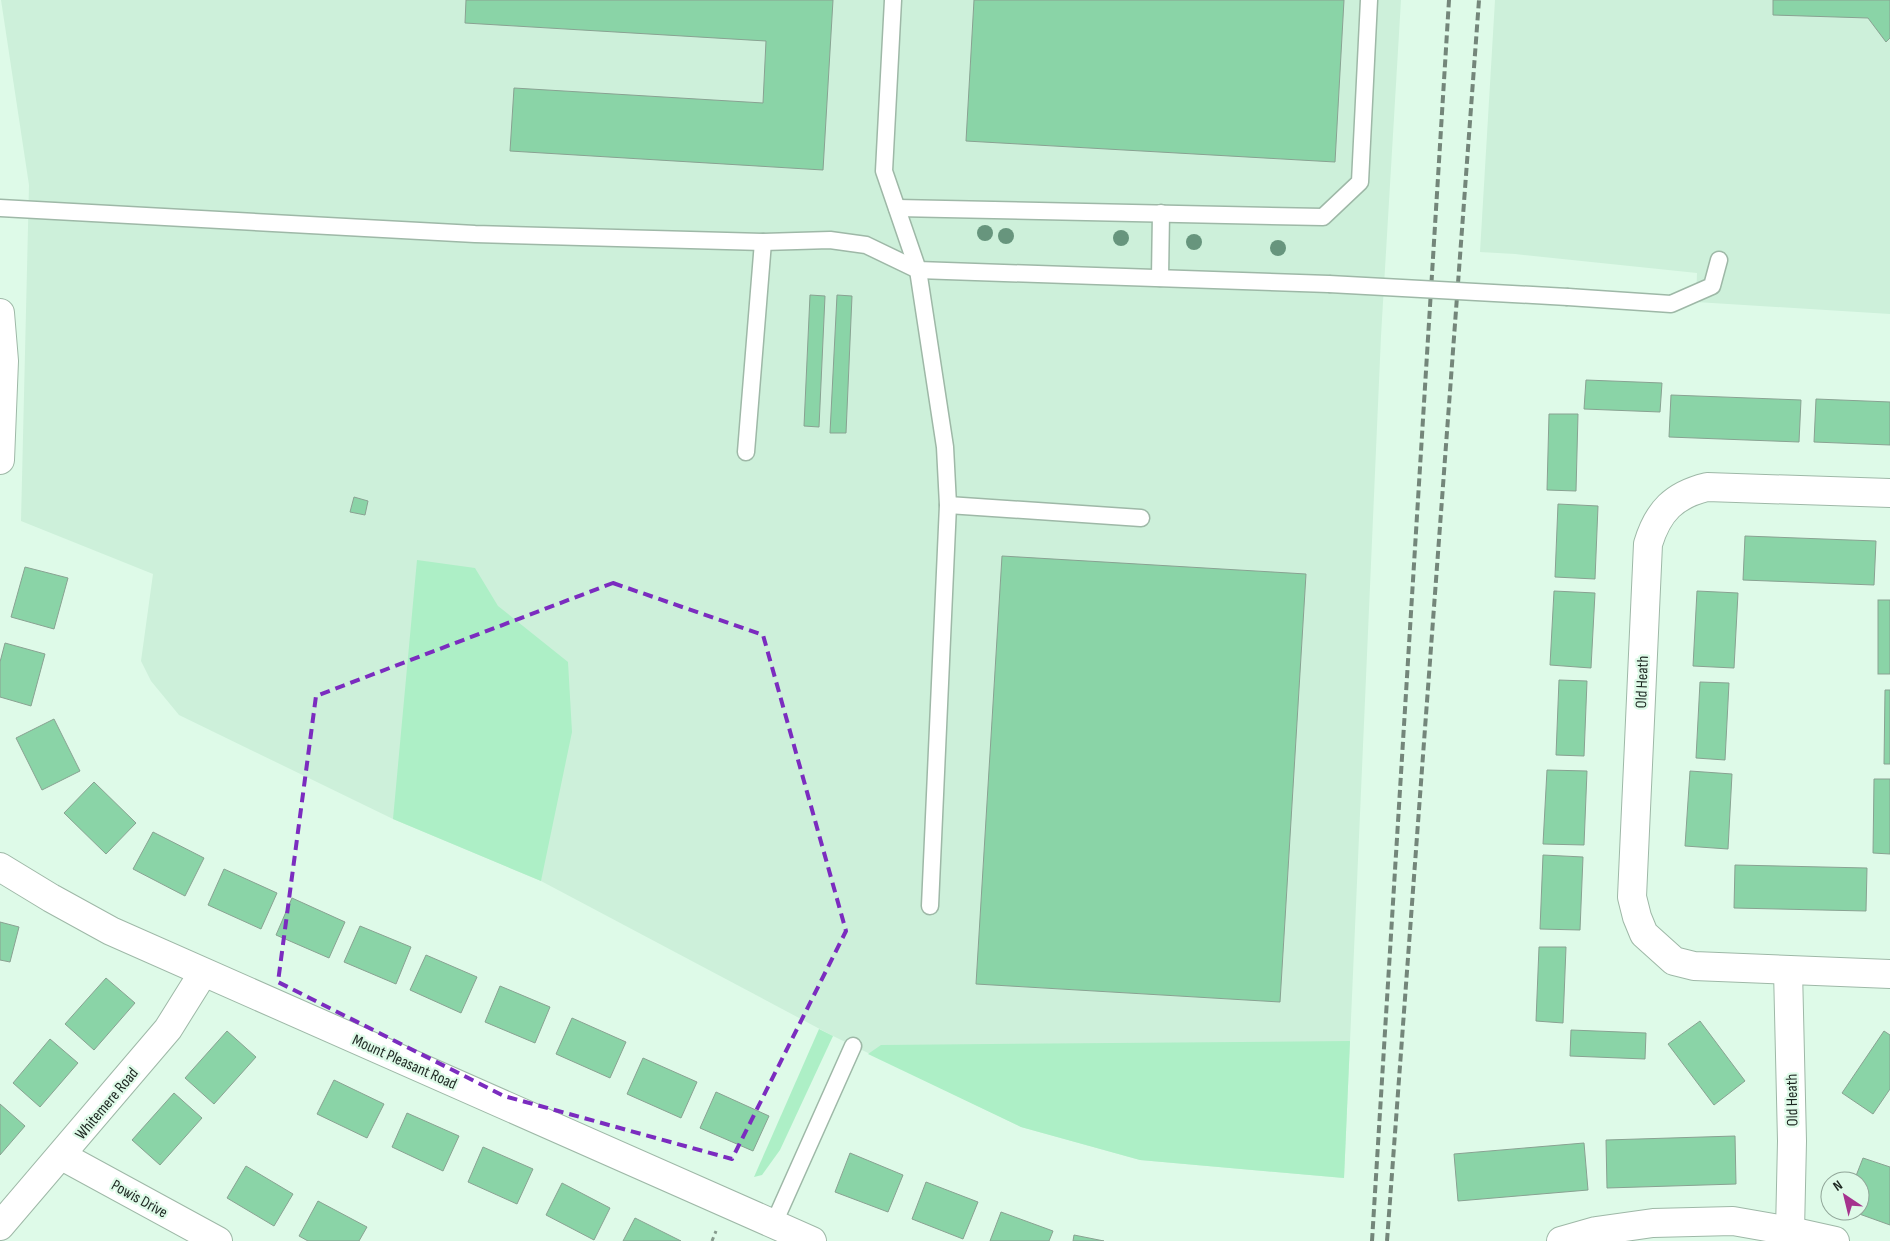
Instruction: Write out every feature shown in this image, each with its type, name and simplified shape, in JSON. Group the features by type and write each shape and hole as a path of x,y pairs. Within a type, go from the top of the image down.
{"street":[{"path":"0,313 4,361 0,460"},
{"name":"Old Heath","path":"1890,493 1707,486 1690,491 1675,500 1662,512 1653,528 1648,544 1632,897 1644,934 1674,961 1694,966 1890,974"},
{"name":"Mount Pleasant Road","path":"2,866 51,898 111,931 812,1241"},
{"name":"Old Heath","path":"1788,970 1792,1141 1790,1230"},
{"name":"Whitemere Road","path":"0,1226 62,1156 168,1029 202,972"},
{"name":"Powis Drive","path":"62,1156 218,1241"},
{"path":"1560,1241 1596,1231 1653,1223 1733,1221 1790,1230 1835,1241"}],"lane":[{"path":"893,0 884,171 918,270 945,447 948,506 930,906"},
{"path":"897,208 1322,216 1360,182 1369,0"},
{"path":"0,208 475,234 763,242 830,240 866,245 918,270 1329,284 1671,304 1712,286 1719,260"},
{"path":"1160,278 1161,213"},
{"path":"746,452 763,242"},
{"path":"948,506 1141,518"},
{"path":"774,1223 853,1046"}],"highlighted area":[{"path":"613,583 763,635 846,931 732,1159 504,1096 278,982 316,696"}],"shaded area":[{"path":"1,0 1401,0 1381,336 1344,1178 1140,1160 1021,1127 833,1036 541,881 393,819 179,715 151,681 141,661 153,574 21,521 29,185"},
{"path":"1495,0 1890,0 1890,314 1696,302 1697,273 1480,252"}],"green space":[{"path":"417,560 475,568 498,606 568,662 572,732 541,881 393,819"},
{"path":"819,1029 833,1036 780,1150 762,1175 754,1177"},
{"path":"1350,1041 1344,1178 1140,1160 1021,1127 868,1054 881,1045"}],"building":[{"path":"466,0 833,0 823,170 510,151 514,88 763,103 766,41 465,23"},
{"path":"974,0 1344,0 1335,162 966,141"},
{"path":"1773,0 1890,0 1890,38 1886,42 1868,18 1773,15"},
{"path":"810,295 825,296 819,427 804,426"},
{"path":"837,295 852,296 846,433 830,433"},
{"path":"1586,380 1662,383 1660,412 1584,409"},
{"path":"1671,395 1801,400 1799,442 1669,437"},
{"path":"1816,399 1890,402 1890,445 1814,442"},
{"path":"1549,414 1578,414 1576,491 1547,490"},
{"path":"354,497 368,501 365,515 350,512"},
{"path":"1558,504 1598,506 1595,579 1555,577"},
{"path":"1745,536 1876,541 1874,585 1743,580"},
{"path":"1002,556 1306,574 1280,1002 976,984"},
{"path":"25,567 68,578 54,629 11,617"},
{"path":"1554,591 1595,593 1591,668 1550,665"},
{"path":"1697,591 1738,593 1734,668 1693,666"},
{"path":"1878,600 1890,600 1890,674 1878,674"},
{"path":"5,643 45,654 31,706 0,697 0,662"},
{"path":"1559,680 1587,681 1584,756 1556,755"},
{"path":"1700,682 1729,683 1725,760 1696,758"},
{"path":"1885,690 1890,690 1890,764 1884,764"},
{"path":"54,719 80,771 42,790 16,738"},
{"path":"1547,770 1587,771 1584,845 1543,844"},
{"path":"1690,771 1732,774 1728,849 1685,846"},
{"path":"1874,779 1890,779 1890,854 1873,853"},
{"path":"94,782 136,823 106,854 64,813"},
{"path":"153,832 204,858 185,896 133,869"},
{"path":"1543,855 1583,857 1580,930 1540,929"},
{"path":"1735,865 1867,868 1866,911 1734,908"},
{"path":"224,869 277,893 261,929 208,905"},
{"path":"292,898 345,922 329,958 276,935"},
{"path":"0,922 19,927 10,962 0,960"},
{"path":"360,926 411,947 396,984 344,962"},
{"path":"1539,947 1566,947 1563,1023 1536,1021"},
{"path":"426,955 477,977 461,1013 410,990"},
{"path":"106,978 135,1003 94,1050 65,1024"},
{"path":"500,986 550,1007 535,1043 485,1022"},
{"path":"572,1018 626,1042 610,1078 556,1054"},
{"path":"1700,1021 1745,1081 1714,1105 1668,1044"},
{"path":"1571,1030 1646,1033 1645,1059 1570,1056"},
{"path":"227,1031 256,1057 214,1104 185,1078"},
{"path":"1884,1031 1890,1035 1890,1089 1873,1114 1842,1093"},
{"path":"50,1039 78,1063 40,1107 13,1083"},
{"path":"643,1058 697,1082 681,1118 627,1094"},
{"path":"334,1080 384,1104 367,1138 317,1114"},
{"path":"716,1092 769,1116 753,1151 700,1128"},
{"path":"174,1093 202,1118 160,1165 132,1140"},
{"path":"0,1104 25,1126 0,1155"},
{"path":"407,1113 459,1136 443,1171 392,1147"},
{"path":"1735,1136 1736,1184 1607,1188 1606,1140"},
{"path":"1584,1143 1588,1190 1458,1201 1454,1154"},
{"path":"483,1147 533,1169 517,1204 468,1182"},
{"path":"850,1153 903,1175 888,1212 835,1192"},
{"path":"1863,1158 1890,1167 1890,1225 1870,1218 1870,1171 1858,1171"},
{"path":"246,1166 293,1194 274,1226 227,1198"},
{"path":"926,1182 978,1202 963,1239 912,1219"},
{"path":"562,1183 610,1208 594,1240 546,1215"},
{"path":"318,1201 367,1227 359,1241 308,1241 299,1236"},
{"path":"1001,1212 1053,1231 1049,1241 990,1241"},
{"path":"635,1218 681,1241 623,1241"},
{"path":"1074,1235 1104,1241 1073,1241"}],"railway":[{"path":"1372,1241 1449,0"},
{"path":"1387,1241 1479,0"}]}
